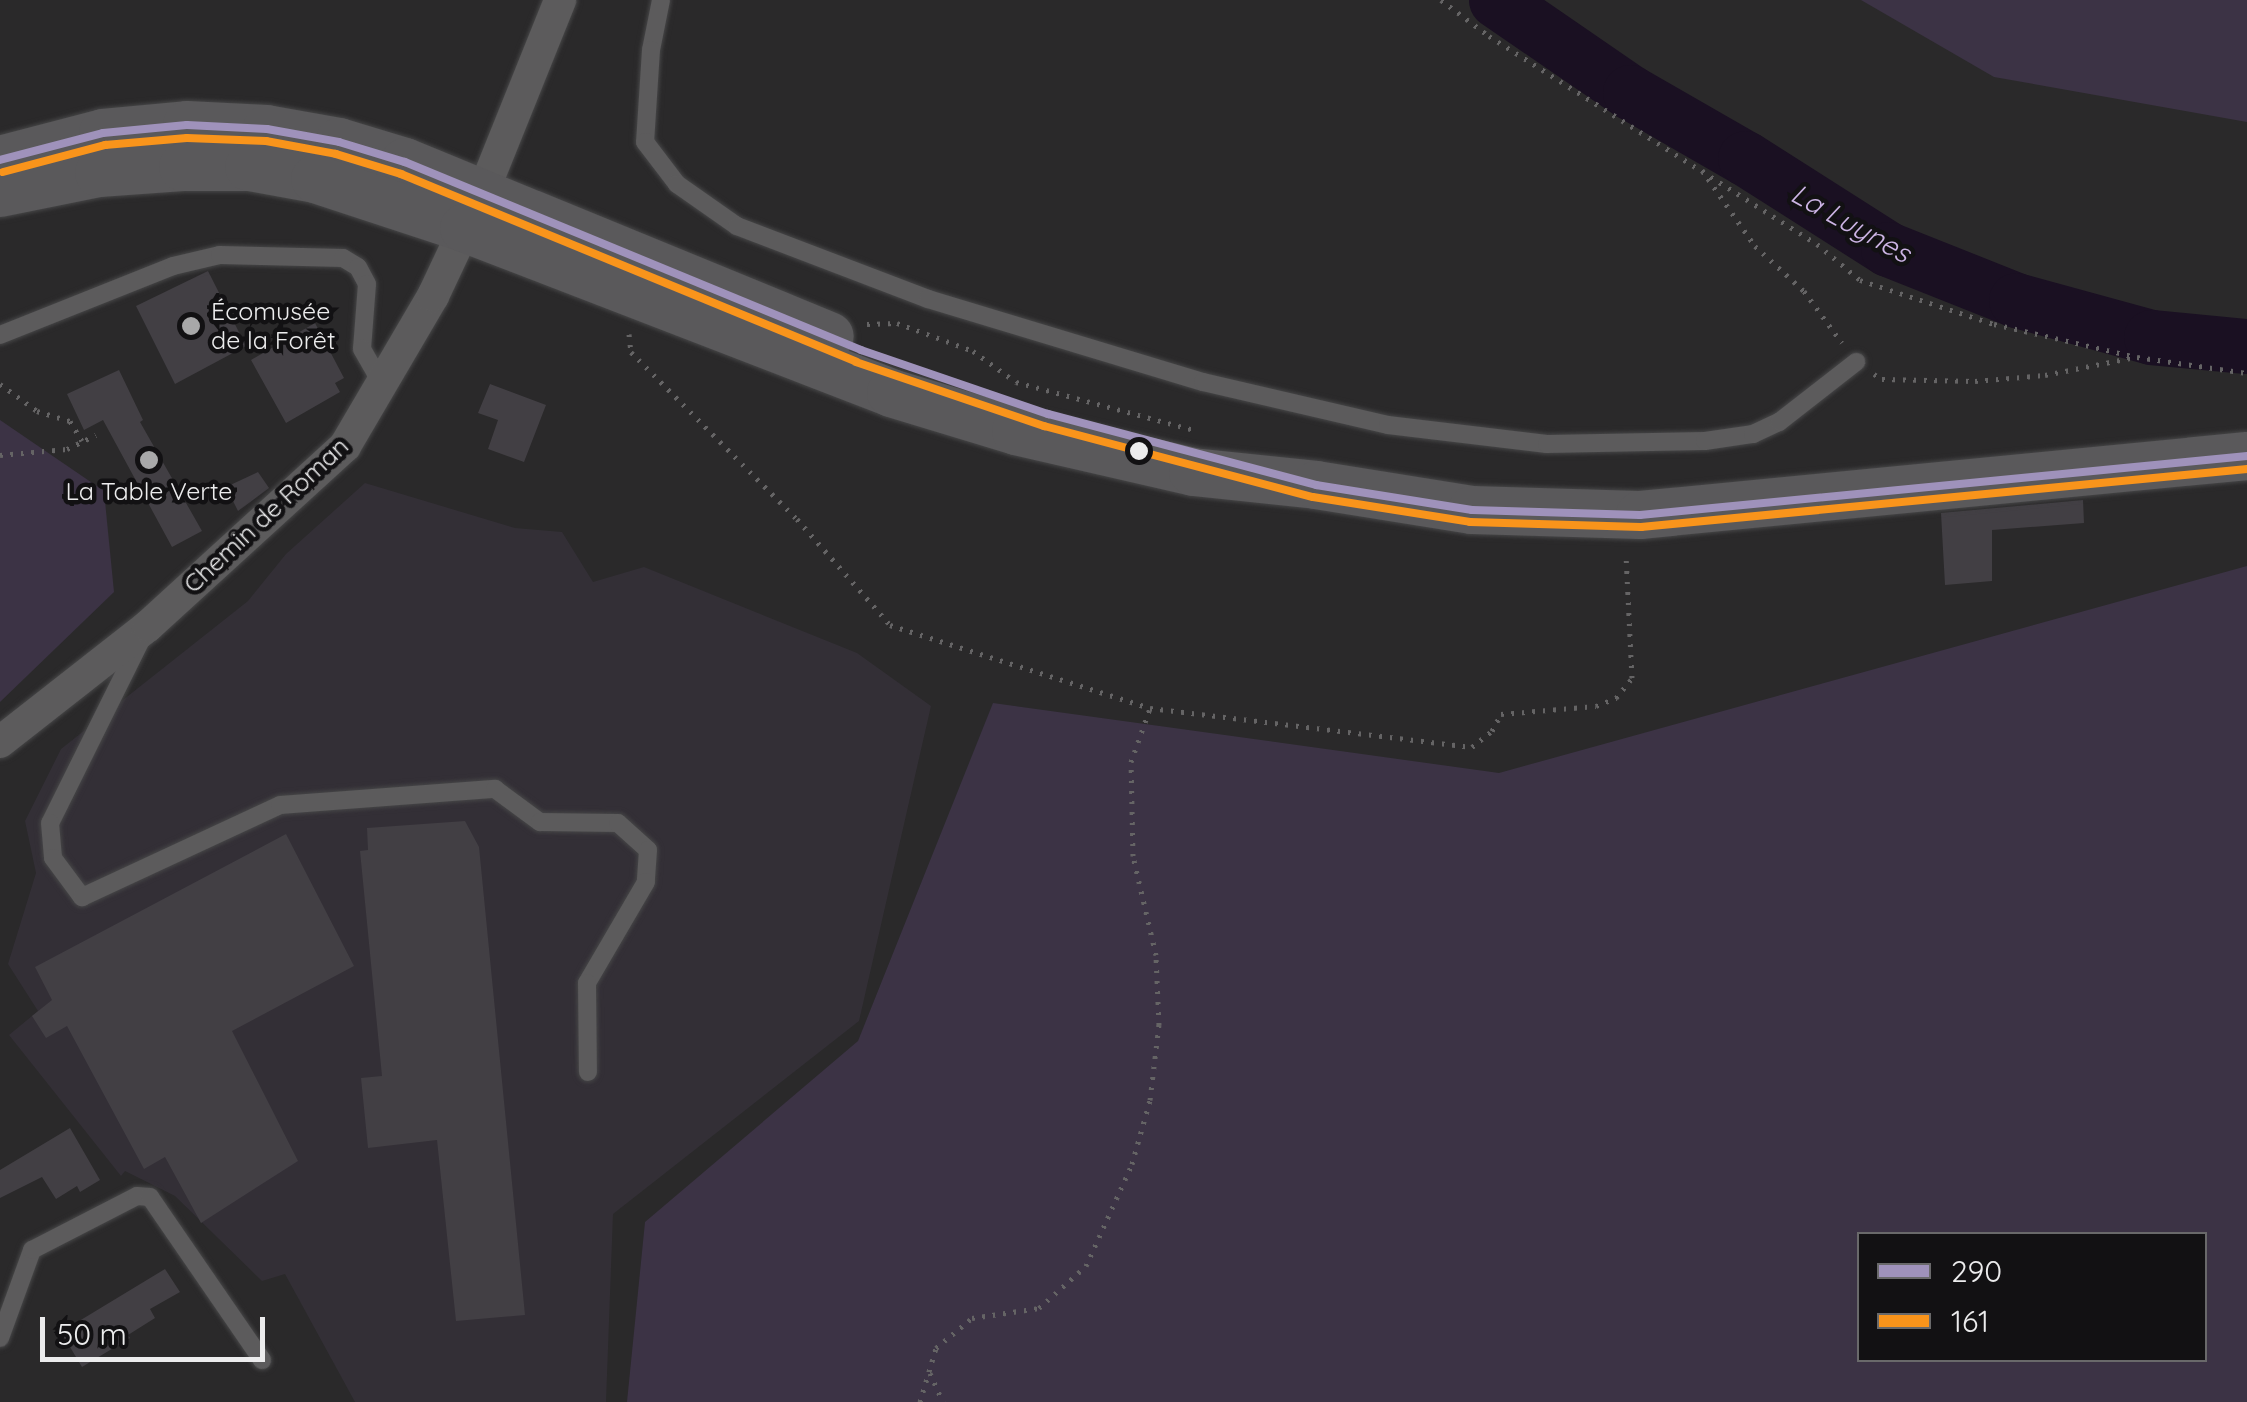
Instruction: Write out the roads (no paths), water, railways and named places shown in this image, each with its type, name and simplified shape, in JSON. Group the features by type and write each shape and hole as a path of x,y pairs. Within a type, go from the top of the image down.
{"main road":[{"path":"0,160 103,133 187,126 267,129 339,142 405,162 891,393 1016,430 1193,472 1316,485 1472,510 1616,515 1736,508 2247,456"},
{"path":"0,193 100,174 249,168 478,199"}],"street":[{"name":"Chemin de Roman","path":"0,742 148,626 345,446 433,296 478,199 560,0"}],"lane":[{"path":"661,0 651,50 644,142 677,184 737,226 910,292 1184,377 1388,424 1511,440 1546,444 1706,441 1753,434 1779,422 1856,362"},
{"path":"0,335 173,266 220,256 343,258 358,266 367,284 362,349 382,384"},
{"path":"148,626 50,823 53,858 82,897 280,805 495,789 540,822 618,823 648,850 646,882 587,984 588,1072"},
{"path":"0,1338 32,1250 137,1196 150,1196 262,1360"}],"waterway":[{"name":"La Luynes","path":"1496,0 1630,92 1745,158 1888,249 2016,300 2151,337 2247,346"}],"place":[{"name":"Écomusée de la Forêt","path":"191,326"},
{"name":"La Table Verte","path":"149,460"}]}
